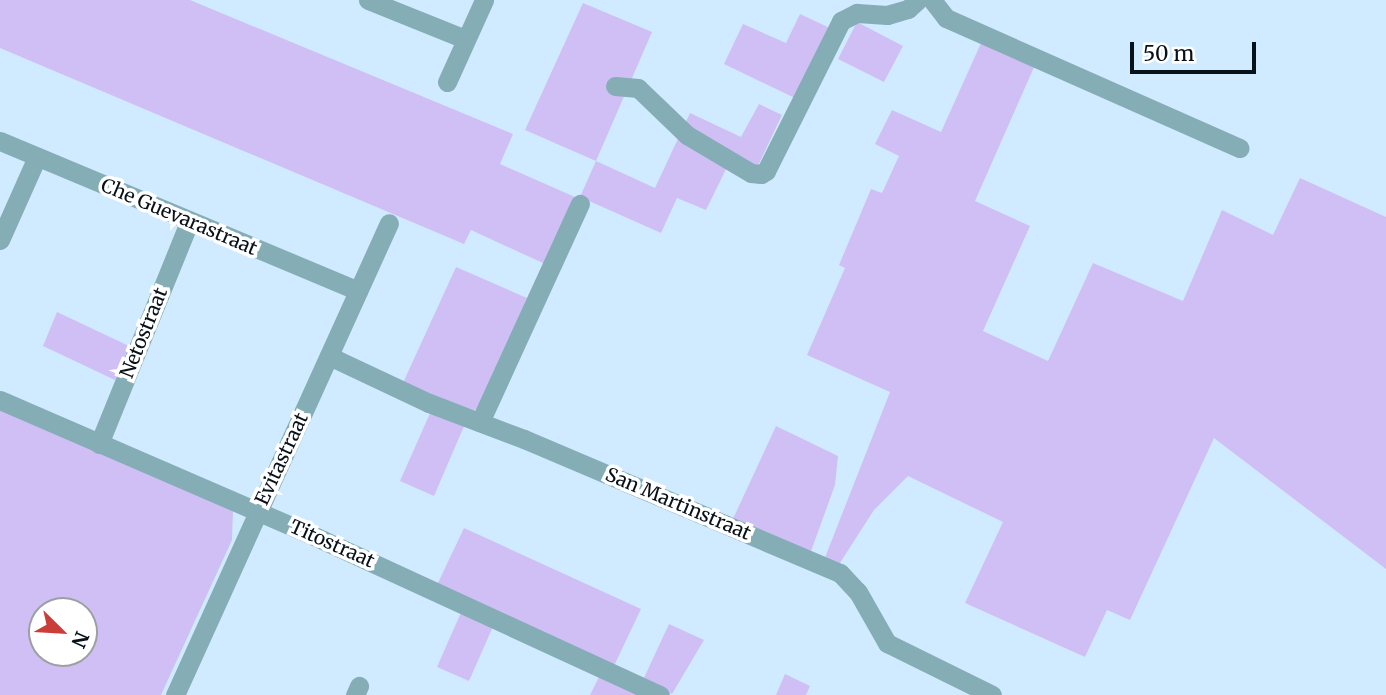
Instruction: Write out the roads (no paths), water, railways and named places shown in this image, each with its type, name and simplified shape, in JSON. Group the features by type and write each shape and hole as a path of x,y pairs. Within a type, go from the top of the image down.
{"street":[{"path":"368,0 465,39"},
{"path":"447,82 484,0"},
{"path":"615,86 638,88 687,135 751,173 761,173 766,171 841,21 858,13 898,12 918,0"},
{"path":"932,0 946,19 1240,148"},
{"name":"Che Guevarastraat","path":"0,141 358,291"},
{"path":"0,240 37,156"},
{"path":"480,422 580,204"},
{"name":"Netostraat","path":"99,444 189,222"},
{"name":"Evitastraat","path":"176,695 389,223"},
{"name":"San Martinstraat","path":"329,356 839,573 858,592 887,643 992,695"},
{"name":"Titostraat","path":"0,400 660,695"}]}
